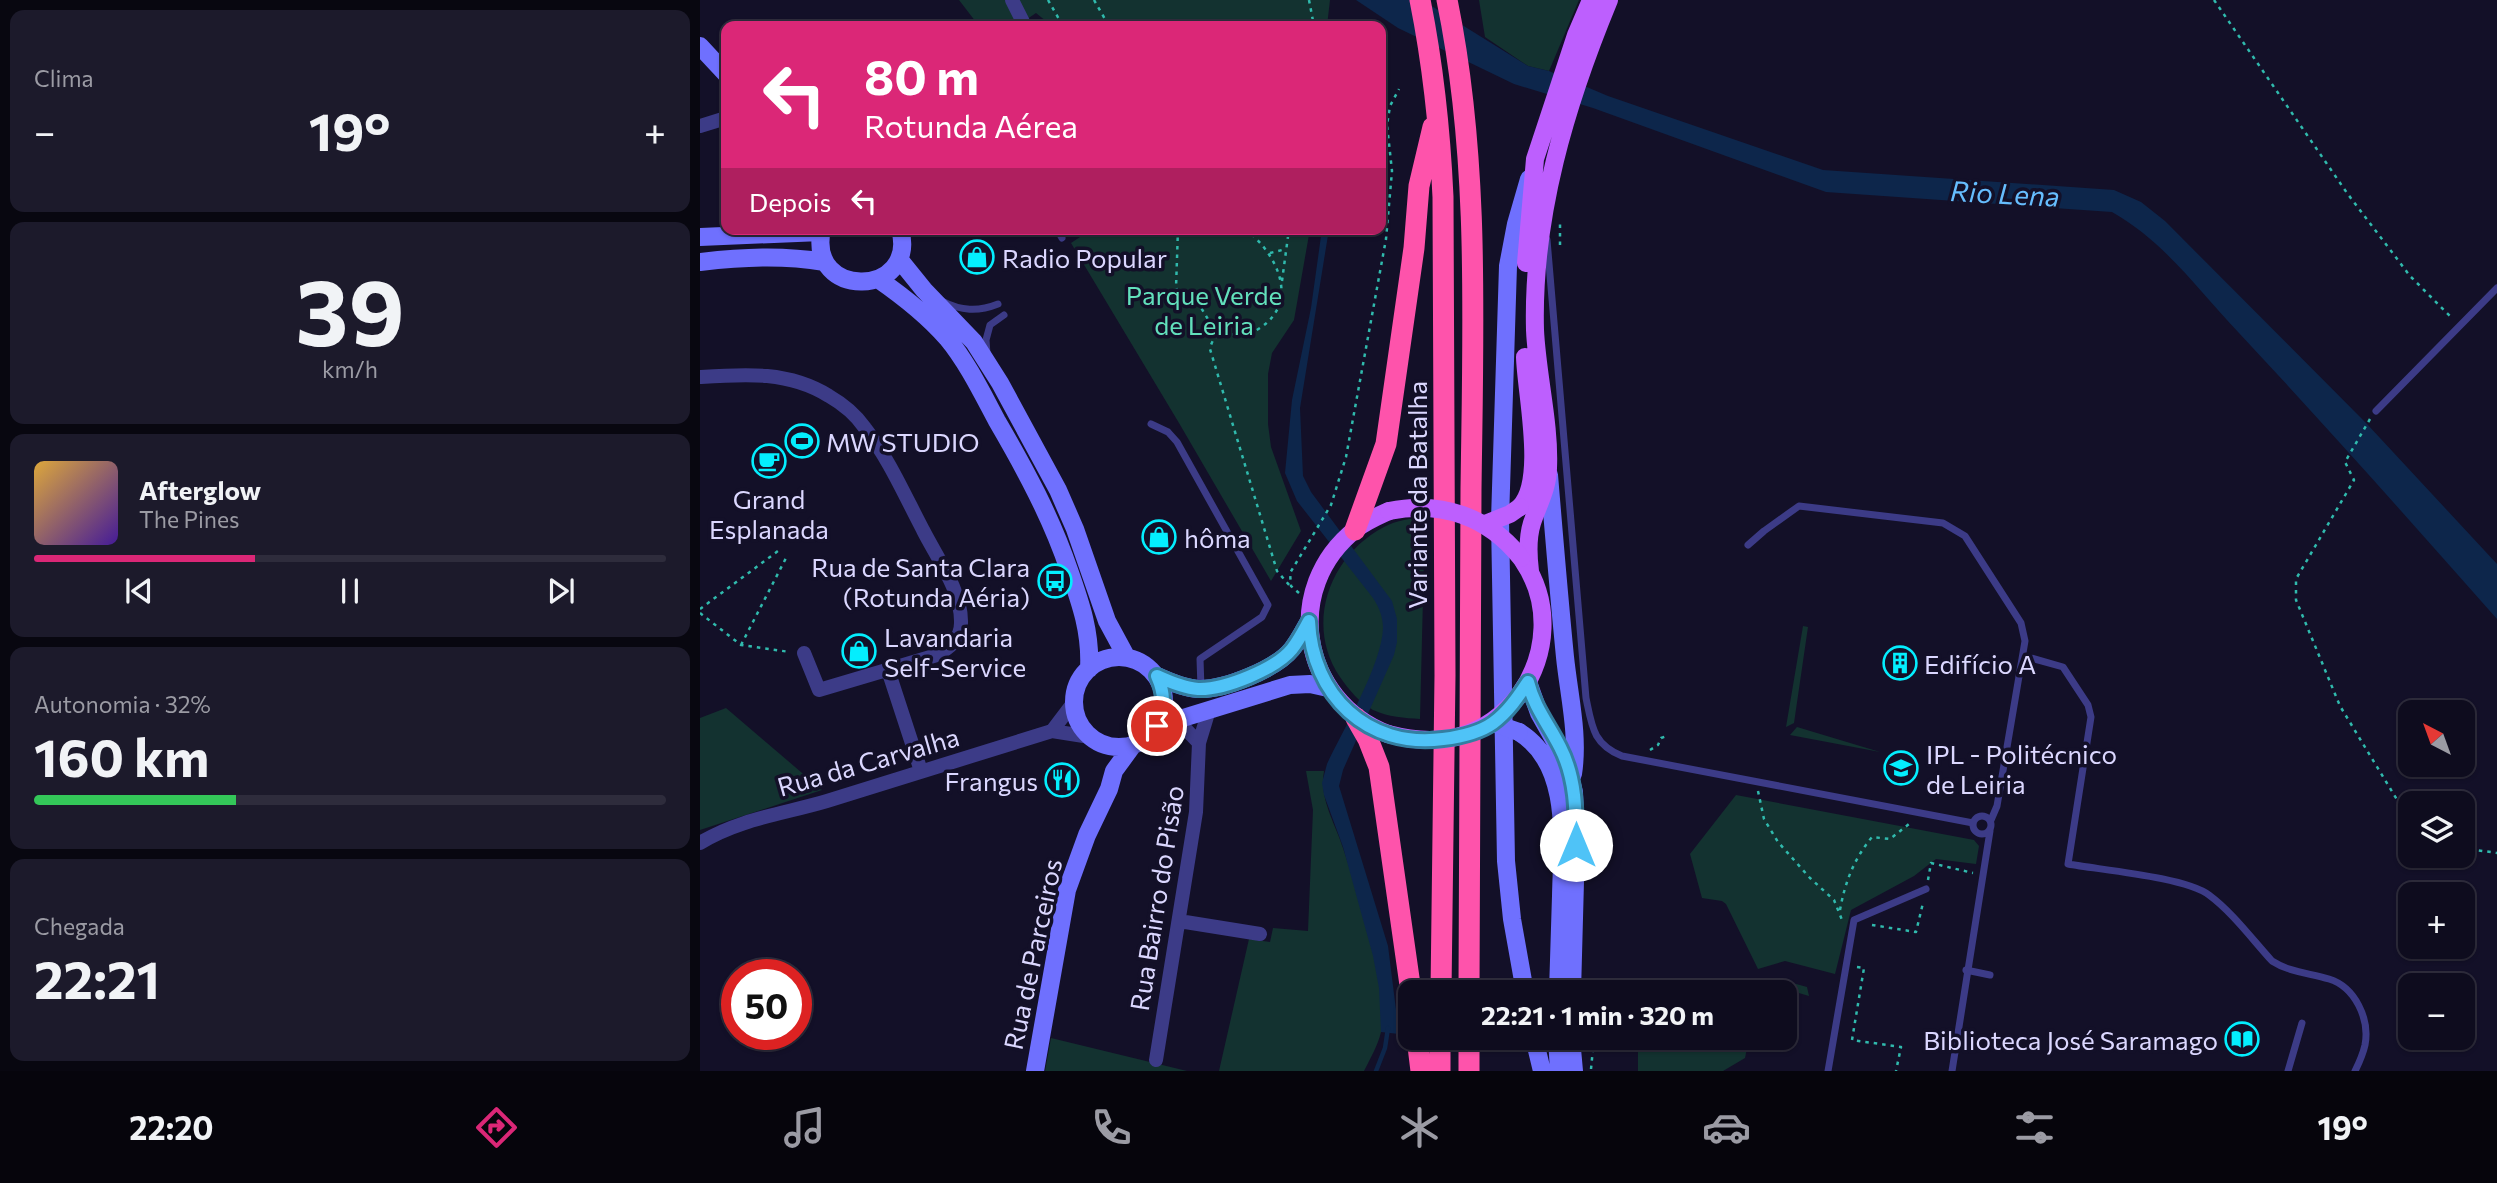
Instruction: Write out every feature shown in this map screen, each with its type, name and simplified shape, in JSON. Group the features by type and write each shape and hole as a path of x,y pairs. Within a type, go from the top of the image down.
{"highway":[{"name":"Variante da Batalha","path":"1420,0 1428,40 1441,160 1444,286 1445,675 1441,980"},
{"name":"Variante da Batalha","path":"1450,7 1466,140 1473,289 1469,980"},
{"path":"1355,530 1386,444 1415,248 1419,186 1436,114"},
{"path":"1356,719 1368,739 1379,767 1409,980"},
{"path":"1418,1050 1421,1071"},
{"path":"1440,1050 1440,1071"},
{"path":"1469,1050 1469,1071"}],"main road":[{"path":"1572,980 1576,821 1572,778 1574,728 1565,660 1535,330 1537,270 1544,211 1591,0"},
{"path":"1523,980 1512,919 1506,861 1500,520 1508,266 1516,224 1546,122 1585,36 1609,0"},
{"path":"700,46 721,69"},
{"path":"1485,524 1520,507 1527,498 1533,477 1524,298 1535,159"},
{"path":"700,237 740,235"},
{"path":"821,235 821,253 833,272 843,279 866,283 878,279 894,267 902,246 901,235"},
{"path":"700,262 754,256 825,262"},
{"path":"899,258 988,362 1058,491 1075,529 1107,621 1128,657"},
{"path":"878,279 914,304 949,341 1035,488 1058,537 1086,617 1090,644 1089,669"},
{"path":"1526,564 1529,537 1548,468"},
{"path":"1114,771 1096,740 1081,726 1075,712 1077,686 1089,669 1103,660 1128,657 1139,661 1157,676 1186,687 1201,689 1234,681 1280,660 1292,649 1310,612 1327,564 1355,530 1389,511 1419,507 1439,509 1465,515 1496,531 1526,564 1538,588 1543,628 1539,657 1524,688 1493,723 1465,735 1434,740 1406,739 1356,719 1328,688 1315,659 1310,612"},
{"path":"1096,740 1111,746 1133,745 1151,734 1163,714 1162,688 1157,676"},
{"path":"1157,726 1290,685 1310,684 1328,688"},
{"path":"1524,688 1560,747 1572,778"},
{"path":"1493,723 1529,738 1550,768 1559,797 1562,845 1558,980"},
{"name":"Rua de Parceiros","path":"1035,1071 1067,890 1114,771 1133,745"},
{"path":"1537,1050 1542,1071"},
{"path":"1558,1050 1559,1071"},
{"path":"1572,1050 1574,1071"}],"street":[{"path":"1012,0 1022,21"},
{"path":"700,126 721,120"},
{"path":"700,377 744,374 791,379 813,386 848,410 876,443 955,593 962,625 958,637 949,648 937,655 819,690 804,653"},
{"path":"888,670 921,771"},
{"path":"1052,731 1074,702"},
{"name":"Rua Bairro do Pisão","path":"1156,1060 1196,812 1199,743 1209,710"},
{"path":"1177,720 1199,743"},
{"name":"Rua da Carvalha","path":"700,843 721,830 752,820 824,802 1052,731 1096,740"},
{"path":"1179,921 1260,934"}],"lane":[{"path":"1544,211 1586,698 1591,726 1598,739 1608,750 1622,756 1973,823"},
{"path":"2376,411 2497,288"},
{"path":"924,289 967,311 986,309 998,304"},
{"path":"988,362 987,331 990,325 1004,315"},
{"path":"1151,424 1168,432 1177,443 1268,605 1262,617 1200,659 1201,689"},
{"path":"1748,545 1799,506 1943,523 1965,536 2021,623 2025,641 2024,656 1997,806 1991,820 1952,1071"},
{"path":"2024,656 2063,667 2088,705 2091,717 2068,864 2178,882 2200,889 2218,903 2272,961 2281,967 2342,985 2353,996 2365,1022 2365,1046 2356,1071"},
{"path":"1990,831 1979,834 1973,823 1976,818 1982,816 1991,820"},
{"path":"1828,1071 1854,920 1926,889"},
{"path":"1966,970 1990,975"},
{"path":"2288,1071 2302,1023"}],"path":[{"path":"1048,0 1060,21"},
{"path":"1094,0 1106,21"},
{"path":"1309,0 1313,21"},
{"path":"2214,0 2355,204 2410,276 2460,326"},
{"path":"1291,586 1290,573 1331,505 1346,457 1386,239 1392,171 1387,125 1390,106 1399,89"},
{"path":"1560,223 1560,247"},
{"path":"1178,235 1176,288 1179,293 1197,301 1218,336"},
{"path":"1251,235 1270,253 1281,284"},
{"path":"1288,235 1279,303 1272,318 1259,329 1245,335 1218,336 1212,341 1210,349 1277,570 1310,612"},
{"path":"1270,253 1286,249"},
{"path":"2367,424 2345,462 2354,480 2296,579 2296,600 2340,706 2398,801"},
{"path":"778,551 700,611 741,645 804,653"},
{"path":"741,645 786,558"},
{"path":"1650,750 1658,745 1661,738 1667,736"},
{"path":"1758,792 1764,819 1778,842 1834,900 1845,928"},
{"path":"1839,914 1844,887 1859,853 1872,837 1889,839 1909,824"},
{"path":"2475,850 2497,853"},
{"path":"1858,956 1856,967 1864,968 1852,1040 1901,1047 1896,1071"},
{"path":"1591,1071 1593,1050"}],"green space":[{"path":"959,0 1330,0 1328,21 1046,21 1036,13 1024,21 975,21"},
{"path":"1479,0 1579,0 1549,71 1528,66 1485,37"},
{"name":"Parque Verde de Leiria","path":"1083,235 1309,235 1294,320 1272,353 1268,374 1271,447 1301,531 1271,581 1179,423 1071,243"},
{"path":"1425,516 1420,719 1396,717 1368,707 1340,677 1329,656 1324,635 1324,614 1328,593 1337,573 1349,555 1365,539 1399,521"},
{"path":"1803,626 1808,627 1794,723 1786,727"},
{"path":"726,708 822,790 700,830 700,718"},
{"path":"1797,727 1880,752 1790,735"},
{"path":"1306,771 1324,771 1326,801 1356,889 1376,965 1382,1013 1380,1037 1364,1071 1219,1071 1249,939 1270,942 1273,928 1308,931 1313,810"},
{"path":"1736,795 1974,840 1979,846 1976,864 1936,859 1914,876 1851,910 1835,974 1785,961 1758,969 1726,904 1702,898 1690,854"},
{"path":"1797,984 1807,987 1809,996 1797,992"},
{"path":"1051,1038 1187,1071 1045,1071"},
{"path":"1638,1050 1747,1050 1745,1058 1723,1071 1638,1071"}],"water":[{"name":"Rio Lena","path":"1356,0 1422,0 1528,66 1549,71 1608,96 1823,170 2114,190 2141,202 2165,221 2367,424 2497,564 2497,619 2337,439 2165,252 2112,212 1826,192 1593,108 1514,84 1398,28"},
{"path":"1321,235 1328,235 1300,408 1303,476 1311,492 1392,601 1397,619 1394,655 1343,770 1339,786 1388,946 1398,1034 1381,1032 1379,988 1373,956 1322,783 1327,764 1361,697 1376,660 1381,643 1382,620 1373,598 1297,501 1285,473 1292,400 1311,308"}],"waterway":[{"path":"1376,1071 1385,1048 1388,1028"}],"place":[{"name":"Radio Popular","path":"977,257"},
{"name":"MW STUDIO","path":"802,441"},
{"name":"Grand Esplanada","path":"769,461"},
{"name":"hôma","path":"1159,537"},
{"name":"Rua de Santa Clara (Rotunda Aéria)","path":"1055,581"},
{"name":"Lavandaria Self-Service","path":"859,651"},
{"name":"Edifício A","path":"1900,663"},
{"name":"IPL - Politécnico de Leiria","path":"1901,768"},
{"name":"Frangus","path":"1062,780"},
{"name":"Biblioteca José Saramago","path":"2242,1039"}],"route":[{"path":"1157,726 1163,714 1164,701 1157,676 1172,683 1201,689 1234,681 1280,660 1292,649 1309,621 1315,659 1328,688 1356,719 1388,734 1406,739 1434,740 1483,729 1513,704 1528,682 1532,698 1560,747 1572,778 1576,845"}]}
